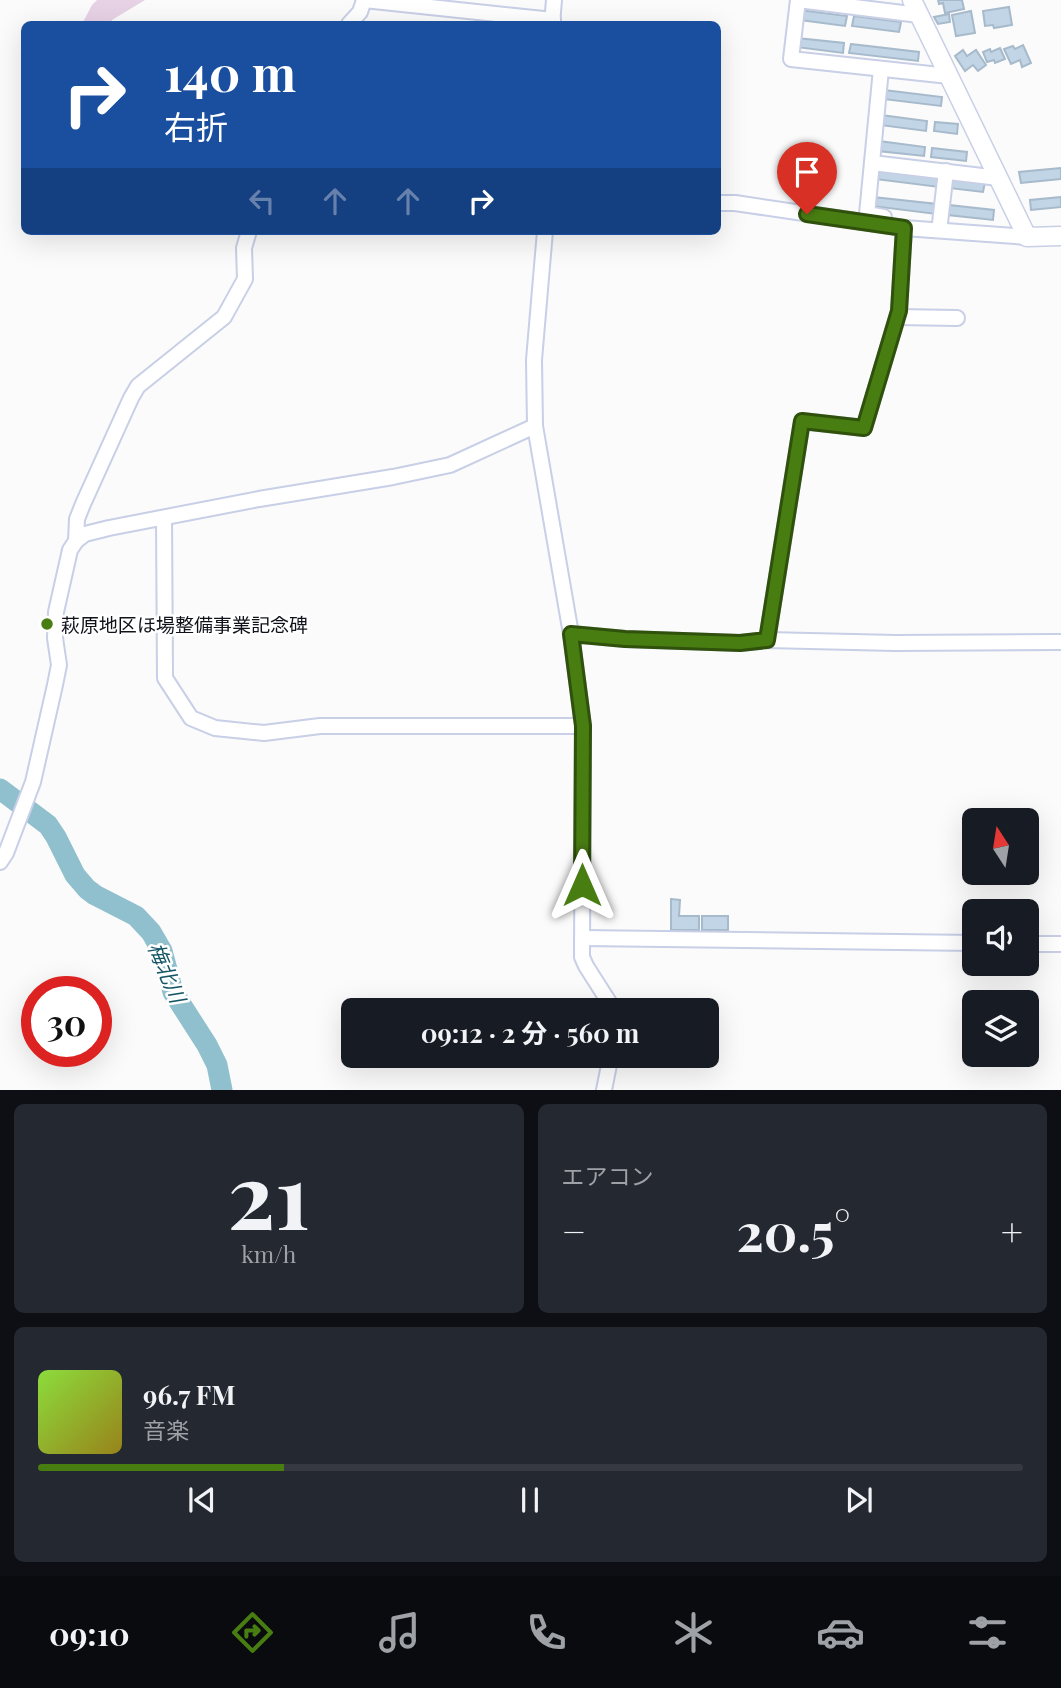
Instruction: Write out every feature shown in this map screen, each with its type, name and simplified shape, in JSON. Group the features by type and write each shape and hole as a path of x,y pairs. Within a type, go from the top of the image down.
{"street":[{"path":"352,21 360,12 364,0 544,21"},
{"path":"553,21 554,0"},
{"path":"949,76 790,59 798,0 916,7 1027,237"},
{"path":"881,69 867,214 919,222 1004,227"},
{"path":"872,163 999,178"},
{"path":"940,223 946,171"},
{"path":"721,203 904,228 1027,237 1061,236"},
{"path":"767,640 802,421 864,428 899,311 904,228"},
{"path":"76,541 77,519 131,398 138,386 224,317 245,279 244,248 248,235"},
{"path":"548,235 534,360 535,426 571,634 583,726 582,957 608,998"},
{"path":"897,317 957,318"},
{"path":"3,857 33,782 59,665 55,638 57,612 70,550 76,541 85,534 450,465 535,426"},
{"path":"164,518 165,678 191,718 215,728 264,733 320,726 583,726"},
{"path":"571,634 625,639 740,643 767,640 895,643 1061,642"},
{"path":"582,938 962,943"},
{"path":"1039,944 1061,944"},
{"path":"604,1090 608,1068"}],"shaded area":[{"path":"97,0 145,0 112,21 84,21"}],"building":[{"path":"938,0 962,0 964,9 945,13 943,3 939,4"},
{"path":"1009,7 1012,25 994,28 993,25 985,26 983,11"},
{"path":"800,10 847,16 845,26 799,20"},
{"path":"971,11 975,33 956,36 952,15"},
{"path":"949,14 950,22 938,24 934,17"},
{"path":"854,16 901,22 899,32 852,26"},
{"path":"797,38 844,43 843,53 796,47"},
{"path":"851,44 919,52 918,61 849,53"},
{"path":"1023,45 1031,63 1022,67 1020,60 1011,64 1004,49 1013,46 1015,49"},
{"path":"1000,48 1005,59 995,63 994,60 987,62 983,52"},
{"path":"963,50 967,56 976,50 986,65 978,71 973,65 965,71 955,56"},
{"path":"884,90 942,97 941,106 883,99"},
{"path":"881,115 927,121 926,131 880,125"},
{"path":"935,122 958,124 957,134 934,131"},
{"path":"879,141 925,147 924,156 878,151"},
{"path":"932,148 967,152 966,161 931,157"},
{"path":"1061,168 1061,179 1021,183 1019,172"},
{"path":"876,170 940,177 939,187 875,179"},
{"path":"951,178 985,182 983,192 949,188"},
{"path":"873,197 937,204 936,214 872,206"},
{"path":"1061,197 1061,207 1031,210 1030,200"},
{"path":"949,205 994,210 993,220 948,215"},
{"path":"671,899 680,900 679,916 699,916 699,930 671,930"},
{"path":"702,916 728,916 728,930 702,930"}],"waterway":[{"name":"梅北川","path":"0,789 48,825 75,875 87,889 136,916 151,932 162,951 173,992 217,1065 222,1090"}],"place":[{"name":"萩原地区ほ場整備事業記念碑","path":"47,624"}],"route":[{"path":"582,885 583,726 571,634 625,639 740,643 767,640 802,421 864,428 899,311 904,228 807,214"}]}
